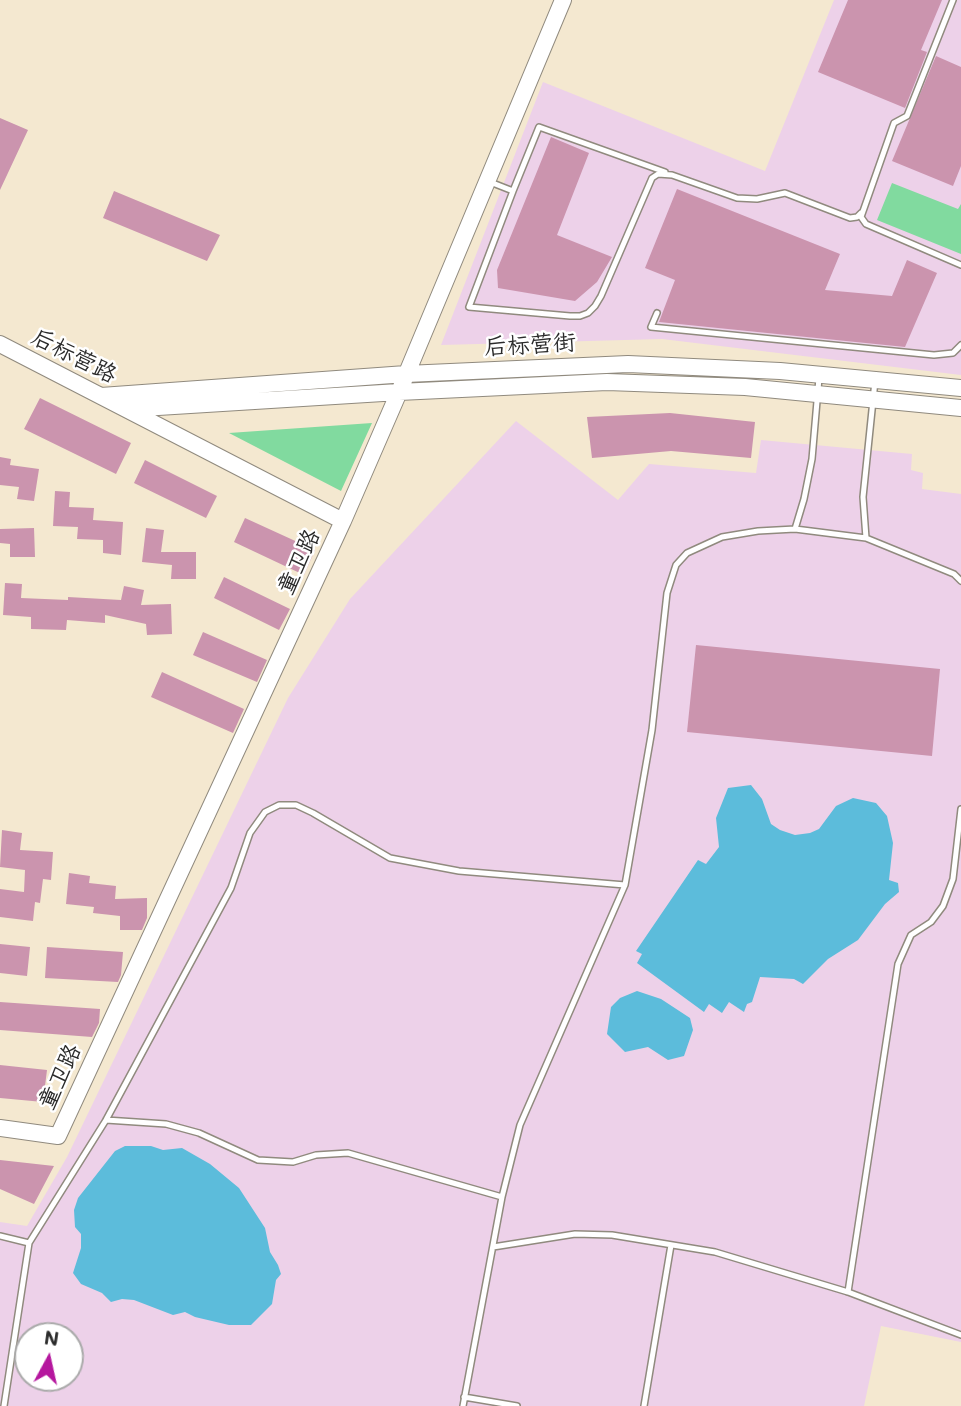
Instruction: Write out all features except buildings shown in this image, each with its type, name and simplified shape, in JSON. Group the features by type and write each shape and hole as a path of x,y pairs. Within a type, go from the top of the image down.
{"street":[{"name":"童卫路","path":"0,1128 58,1136 342,521 407,374 563,0"},
{"name":"后标营路","path":"0,344 342,521"},
{"name":"后标营街","path":"100,396 407,374 628,364 819,375 961,388"},
{"name":"后标营街","path":"126,409 607,382 746,387 961,408"}],"lane":[{"path":"672,175 658,174 652,178 601,296 595,306 580,316 469,307 538,127 737,198 757,199 785,193 850,218 857,217 861,213 894,123 907,116 953,0"},
{"path":"487,181 513,191"},
{"path":"861,213 862,221 866,224 961,265"},
{"path":"657,313 651,327 934,355 953,353 961,345"},
{"path":"795,529 813,459 819,375"},
{"path":"866,538 863,497 875,380"},
{"path":"463,1406 502,1197 520,1125 625,885 652,730 662,634 670,584 676,565 687,553 722,537 795,529 866,538 954,574 961,581"},
{"path":"4,1406 29,1242 106,1120 231,888 250,832 265,812 279,805 296,805 390,858 459,871 625,885"},
{"path":"848,1292 898,964 911,935 931,922 943,906 953,879 961,809"},
{"path":"106,1120 166,1124 188,1130 258,1160 293,1162 316,1155 348,1153 502,1197"},
{"path":"493,1247 575,1234 612,1235 715,1252 848,1292 961,1335"},
{"path":"0,1236 29,1242"},
{"path":"644,1406 671,1245"},
{"path":"464,1397 517,1406"}],"shaded area":[{"path":"834,0 961,0 961,375 662,339 441,345 543,82 765,171"},
{"path":"516,421 618,500 649,464 756,473 761,440 912,454 911,470 923,473 922,489 961,494 961,1342 881,1326 864,1406 0,1406 0,1222 27,1226 67,1157 288,698 350,599"}],"green space":[{"path":"892,183 958,209 961,204 961,254 877,220"},
{"path":"372,423 341,491 229,433"}],"water":[{"path":"751,785 762,799 771,824 795,835 819,829 836,806 853,798 876,803 887,816 893,843 889,880 898,883 899,892 885,904 858,940 828,959 803,984 794,979 760,977 752,1002 747,1004 744,1012 729,1002 722,1013 709,1004 704,1012 637,963 642,954 636,951 698,860 706,864 719,847 716,818 728,788"},
{"path":"637,991 661,999 690,1018 693,1030 684,1056 668,1060 648,1047 625,1052 607,1034 611,1007 620,998"},
{"path":"125,1146 151,1146 163,1150 182,1148 210,1164 239,1188 265,1228 270,1252 281,1274 276,1280 272,1304 251,1325 229,1325 185,1312 173,1315 134,1300 111,1302 102,1293 81,1284 73,1273 81,1248 81,1234 75,1227 74,1210 78,1198 115,1151"}]}
